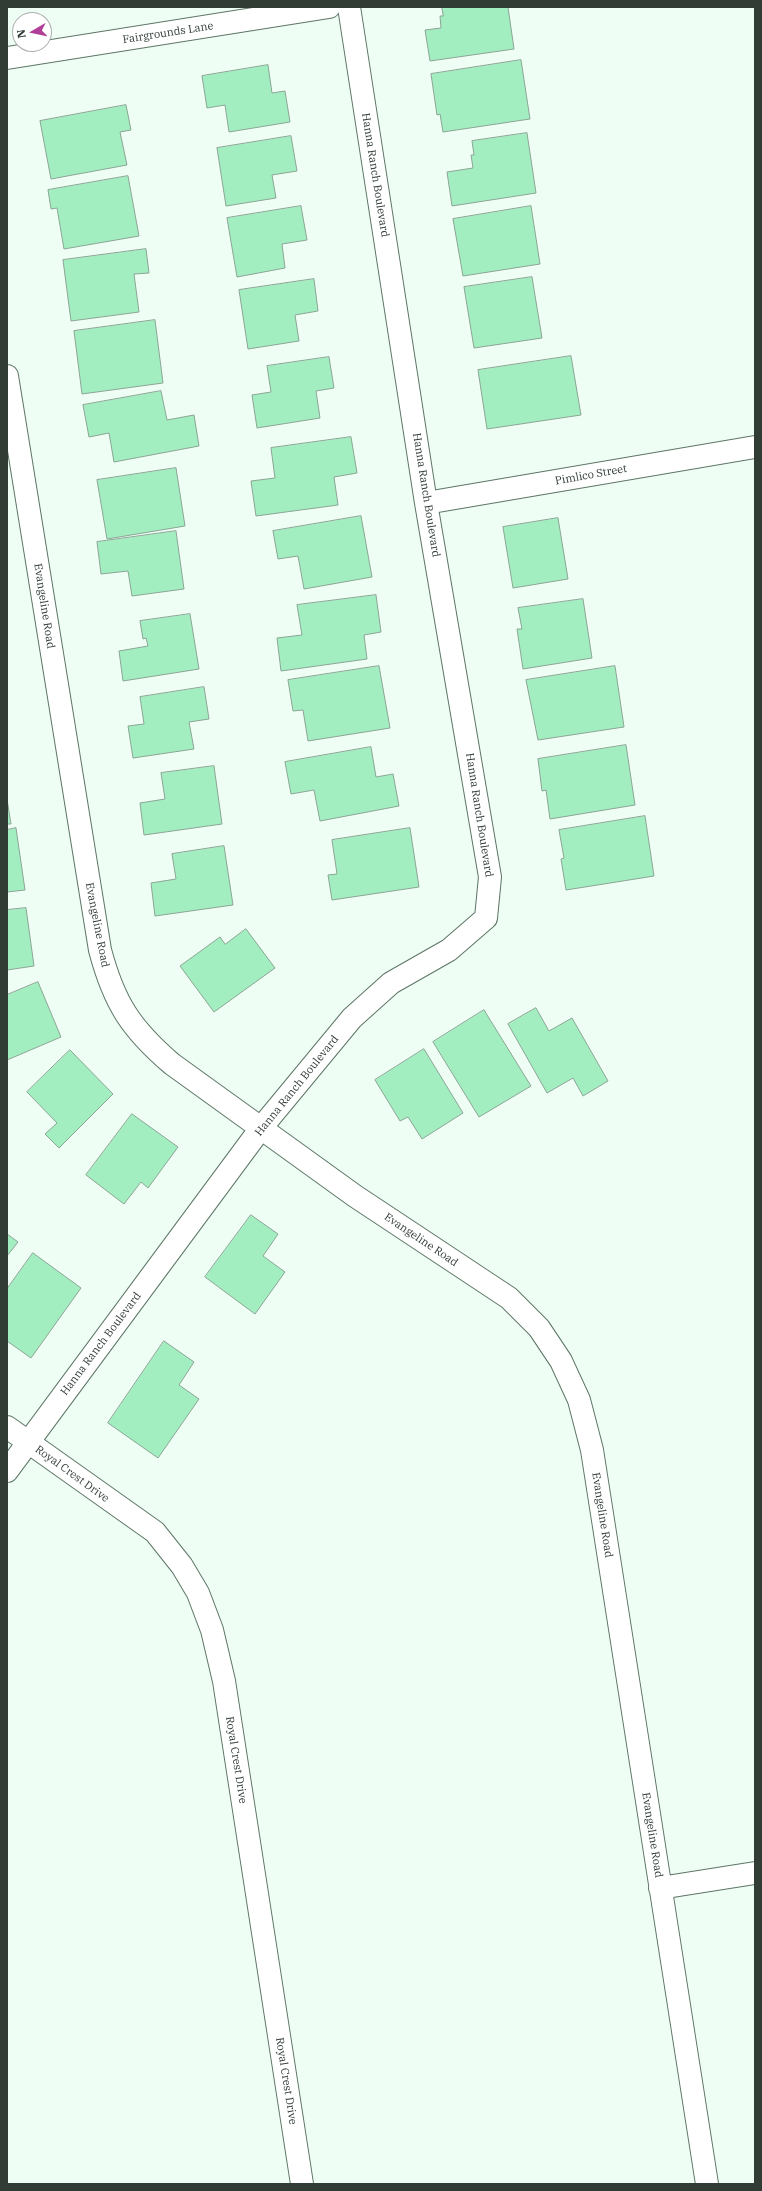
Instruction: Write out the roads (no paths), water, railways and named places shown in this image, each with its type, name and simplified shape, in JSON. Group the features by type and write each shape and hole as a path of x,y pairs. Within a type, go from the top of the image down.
{"street":[{"name":"Fairgrounds Lane","path":"7,58 329,7"},
{"name":"Hanna Ranch Boulevard","path":"7,1471 261,1128 352,1018 391,983 449,950 486,918 490,877 426,503 349,7"},
{"name":"Evangeline Road","path":"7,376 100,950 107,976 117,1000 131,1023 148,1043 172,1064 355,1196 509,1298 539,1328 561,1361 579,1400 592,1450 707,2184"},
{"name":"Pimlico Street","path":"426,503 755,447"},
{"name":"Royal Crest Drive","path":"7,1427 155,1532 182,1566 198,1593 212,1630 224,1681 302,2184"},
{"path":"660,1888 755,1873"}]}
